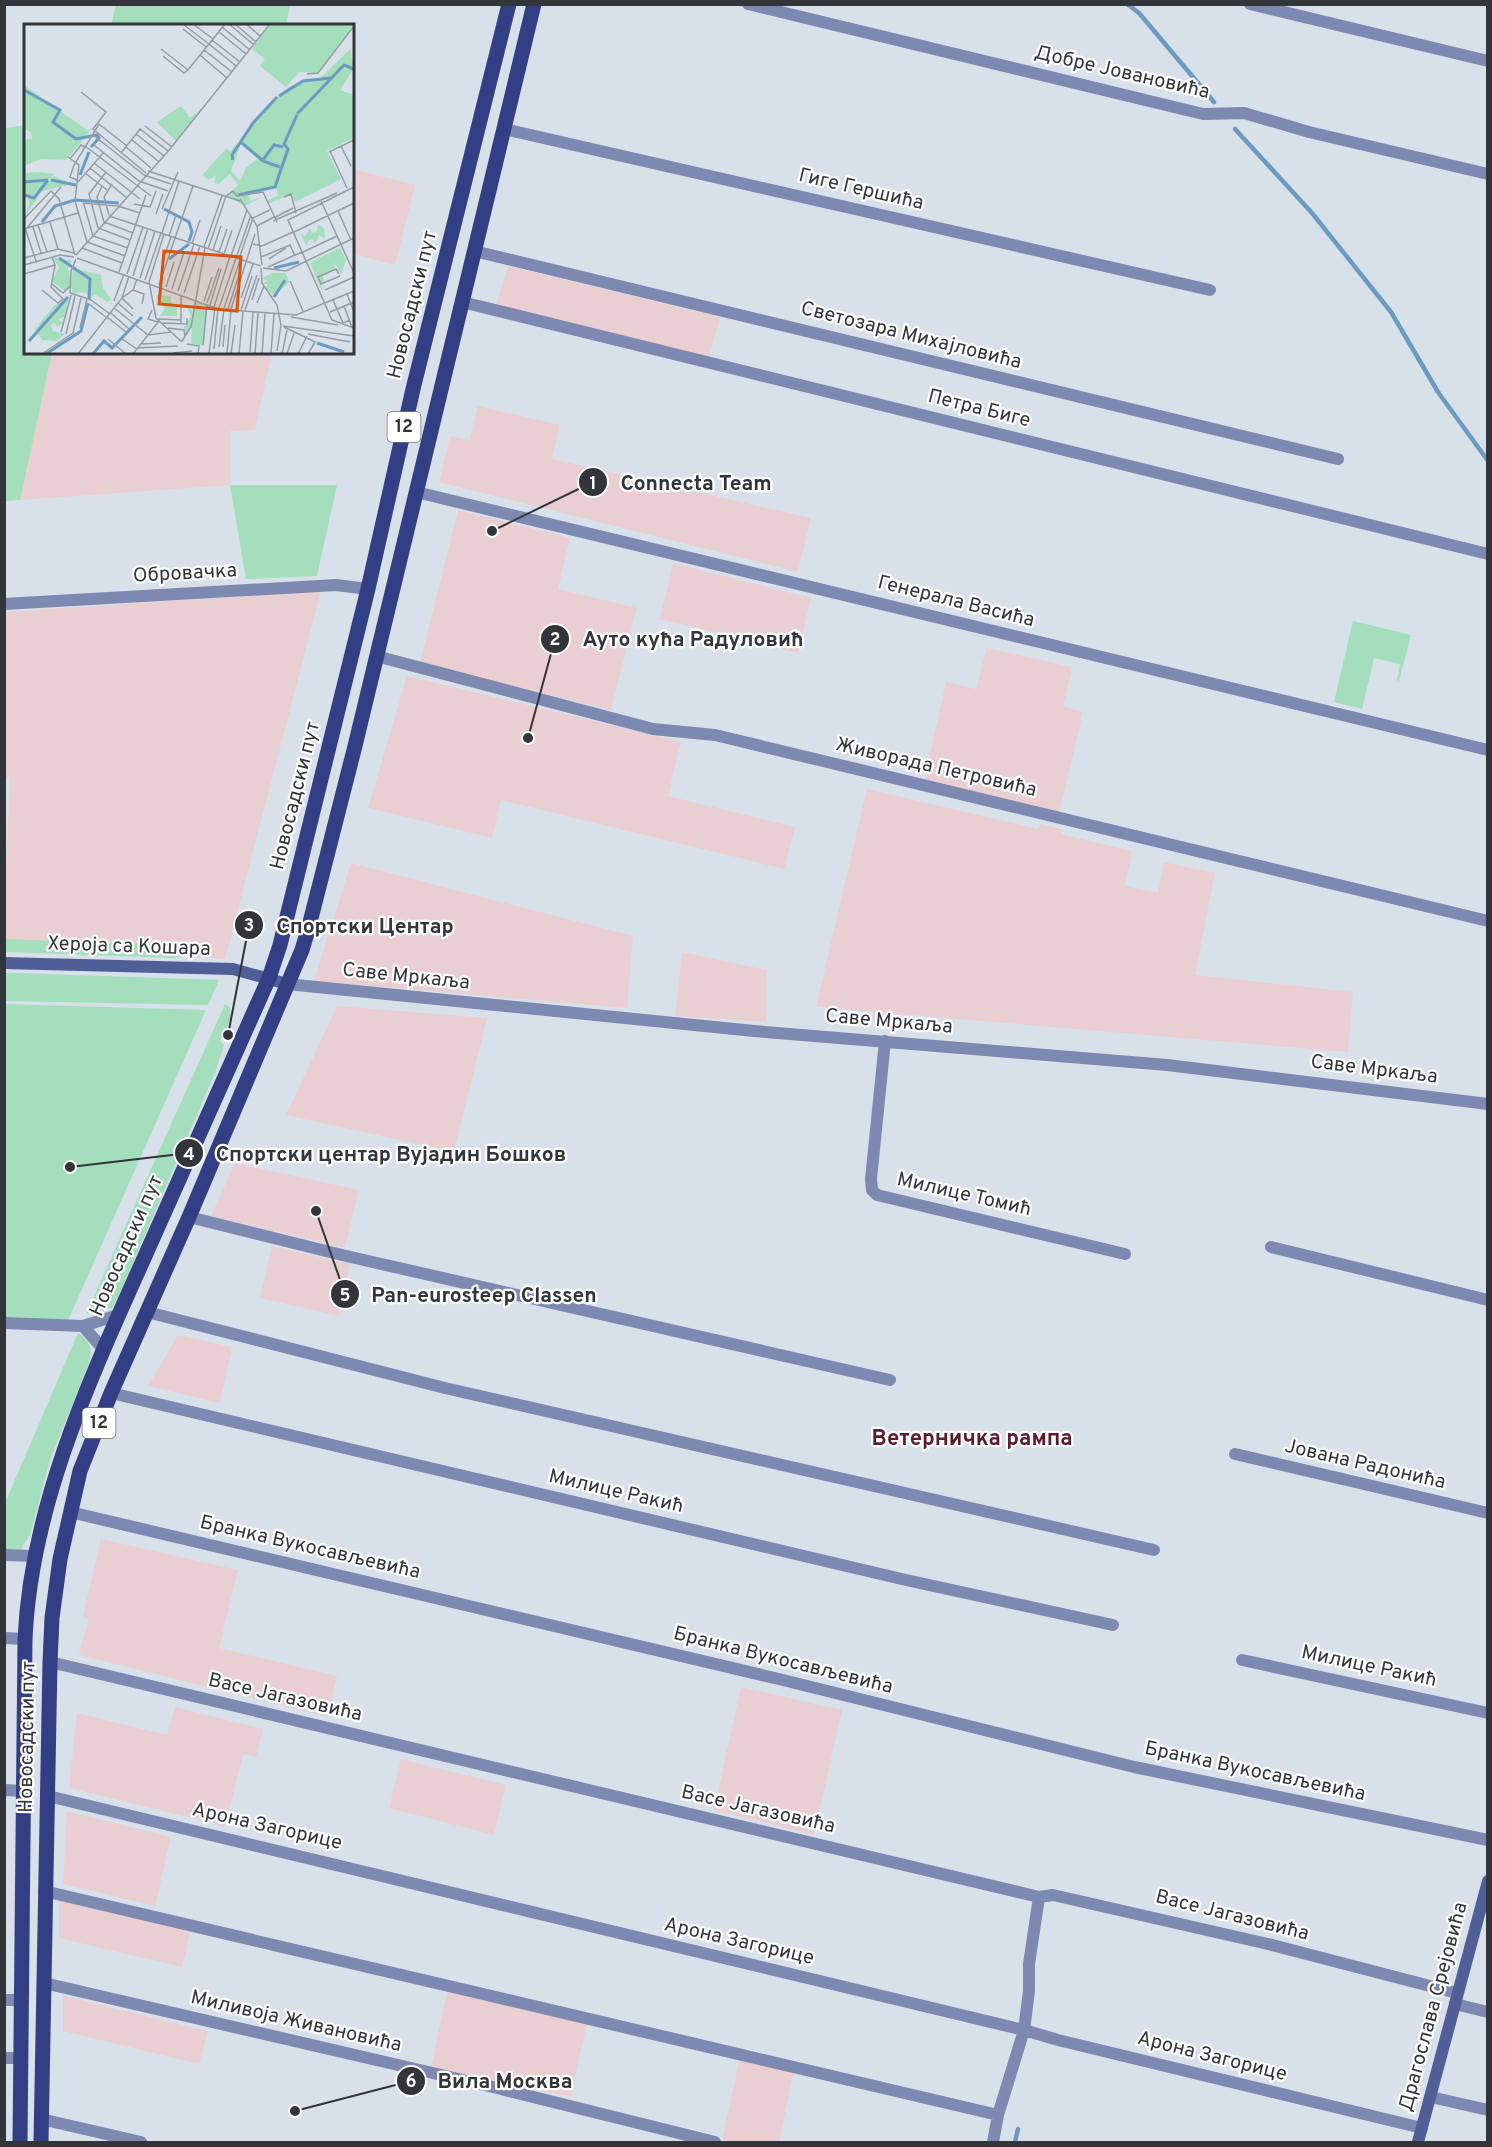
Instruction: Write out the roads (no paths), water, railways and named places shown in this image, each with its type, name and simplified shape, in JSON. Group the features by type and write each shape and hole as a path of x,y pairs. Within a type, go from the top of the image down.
{"main road":[{"name":"Новосадски пут","path":"20,2142 20,2058 12,2000 24,1791 25,1639 35,1556 50,1491 76,1418 118,1316 269,978 284,930 368,589 413,389 509,4"},
{"name":"Новосадски пут","path":"41,2142 44,1891 52,1618 60,1559 70,1512 80,1471 111,1393 189,1217 308,930 534,4"}],"street":[{"name":"Добре Јовановића","path":"748,4 1203,114 1244,113 1309,132 1488,174"},
{"path":"1250,4 1488,61"},
{"name":"Гиге Гершића","path":"504,129 1210,290"},
{"name":"Светозара Михајловића","path":"474,251 1338,459"},
{"name":"Петра Биге","path":"462,302 1488,554"},
{"name":"Генерала Васића","path":"416,492 1488,750"},
{"name":"Обровачка","path":"4,604 336,585 368,589"},
{"name":"Живорада Петровића","path":"376,656 652,729 715,735 1488,921"},
{"name":"Хероја са Кошара","path":"4,963 233,969 287,984"},
{"name":"Саве Мркаља","path":"287,984 742,1030 1167,1065 1488,1104"},
{"name":"Милице Томић","path":"885,1041 871,1179 872,1190 877,1195 1125,1254"},
{"path":"189,1217 342,1255 891,1380"},
{"path":"1270,1247 1488,1300"},
{"path":"147,1312 444,1389 1154,1550"},
{"path":"4,1323 83,1326 118,1316"},
{"path":"83,1326 104,1350"},
{"name":"Милице Ракић","path":"111,1393 871,1572 1113,1625"},
{"name":"Јована Радонића","path":"1235,1454 1488,1513"},
{"name":"Бранка Вукосављевића","path":"70,1512 783,1680 1134,1767 1488,1840"},
{"path":"4,1555 35,1556"},
{"path":"4,1638 25,1639"},
{"name":"Милице Ракић","path":"1242,1660 1488,1713"},
{"name":"Васе Јагазовића","path":"50,1662 1039,1897 1053,1896 1268,1944 1456,1999 1488,2012"},
{"path":"4,1790 24,1791"},
{"name":"Арона Загорице","path":"48,1796 1422,2128"},
{"name":"Драгослава Срејовића","path":"1418,2142 1488,1881"},
{"path":"44,1891 998,2115"},
{"path":"993,2142 998,2115 1024,2030 1029,1991 1029,1964 1039,1897"},
{"name":"Миливоја Живановића","path":"44,1983 493,2087 715,2142"},
{"path":"4,2058 20,2058"},
{"path":"1431,2097 1488,2110"},
{"path":"41,2119 141,2142"}],"waterway":[{"path":"1127,4 1139,13 1214,102"},
{"path":"1235,129 1312,213 1391,312 1438,392 1488,461"},
{"path":"1015,2142 1018,2129"}],"place":[{"name":"Connecta Team","path":"492,531"},
{"name":"Ауто кућа Радуловић","path":"528,738"},
{"name":"Спортски Центар","path":"228,1035"},
{"name":"Спортски центар Вујадин Бошков","path":"70,1167"},
{"name":"Pan-eurosteep Classen","path":"316,1211"},
{"name":"Вила Москва","path":"295,2111"}],"district":[{"name":"Ветерничка рампа","path":"972,1439"}]}
